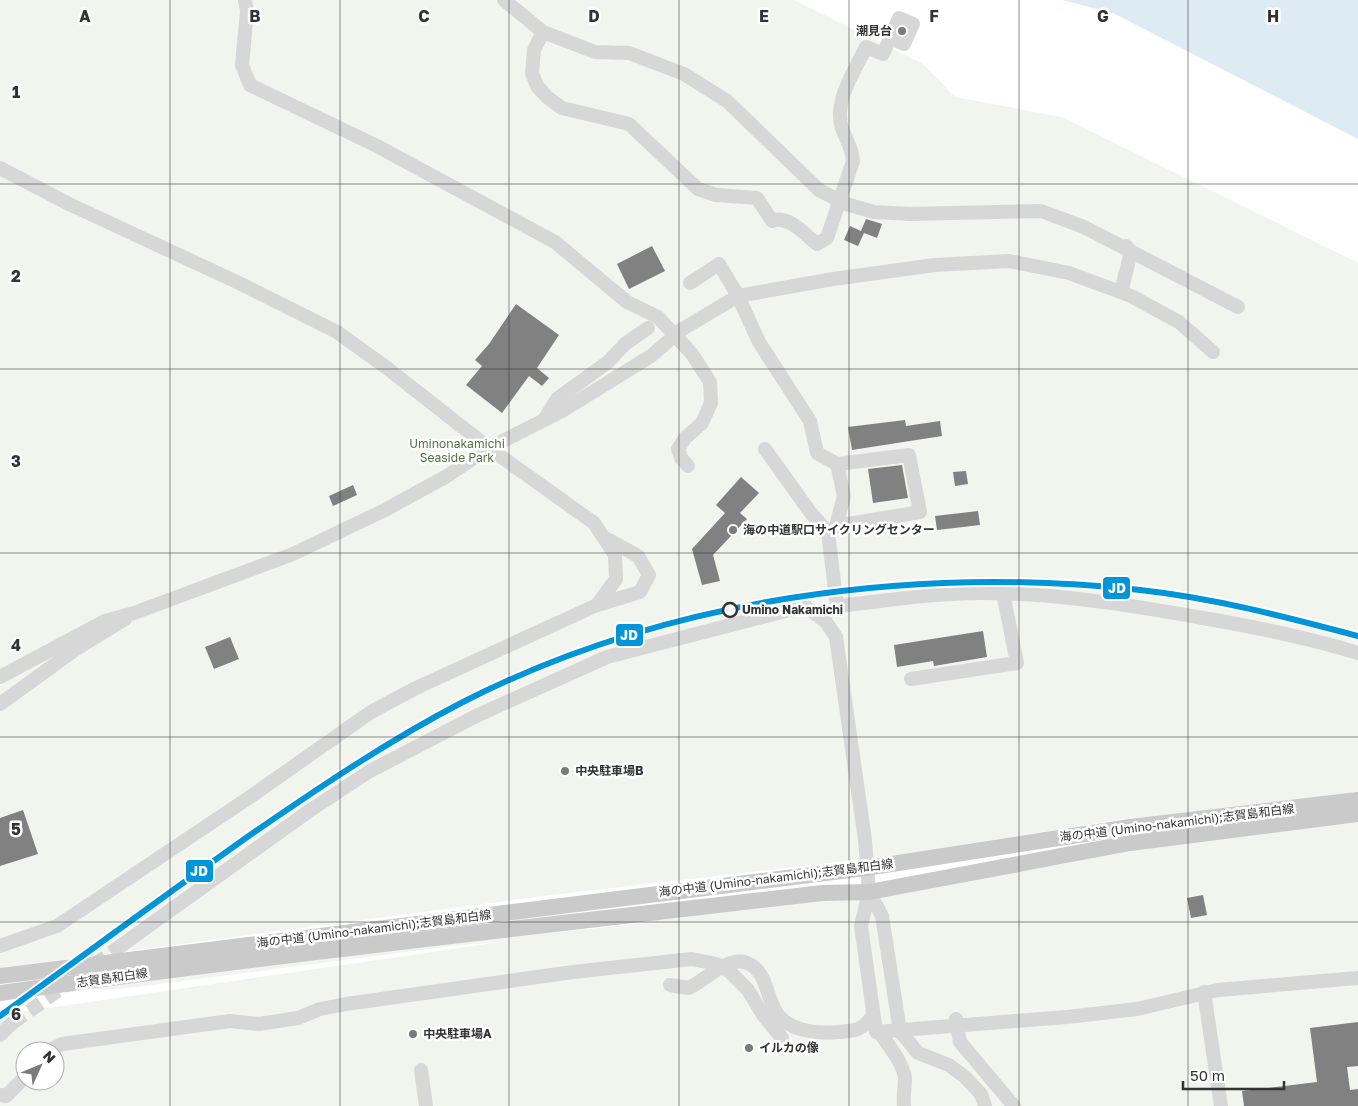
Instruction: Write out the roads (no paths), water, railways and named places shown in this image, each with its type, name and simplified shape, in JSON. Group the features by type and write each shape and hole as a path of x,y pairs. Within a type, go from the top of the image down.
{"main road":[{"name":"海の中道 (Umino-nakamichi);志賀島和白線","path":"194,960 338,932 866,868 1130,828 1358,800"},
{"name":"海の中道 (Umino-nakamichi);志賀島和白線","path":"194,960 822,893 869,892 1130,843 1358,814"},
{"name":"志賀島和白線","path":"0,976 194,960"},
{"name":"志賀島和白線","path":"0,994 194,960"}],"street":[{"path":"245,0 246,11 242,65 250,86 378,146 556,242 627,302 658,317 664,323 692,354 710,382 711,403 702,423 685,438 678,449 681,458 688,466"},
{"path":"504,0 543,32 595,52 629,54 684,74 728,101 819,190 839,200 874,212 910,214 1041,211 1084,227 1238,307"},
{"path":"543,32 534,50 532,73 537,86 547,97 562,108 629,124 698,189 716,195 757,198 772,221 777,219 789,222 817,244 827,238 854,161 852,148 842,128 841,103 866,47 883,54 890,38"},
{"path":"0,168 69,204 239,283 337,332 432,402 488,448 594,523 615,555 616,579 597,605"},
{"path":"1118,236 1131,252"},
{"path":"1121,292 1131,252"},
{"path":"0,677 105,621 134,613 292,554 385,510 447,476 488,448 544,420 651,356 681,330 738,296 833,279 935,264 1009,261 1069,273 1121,292 1179,322 1214,352"},
{"path":"690,283 718,264 738,296 759,342 810,420 817,453 837,464 908,455 920,512 832,529 810,512 765,449"},
{"path":"544,420 558,399 608,362 625,344 648,328"},
{"path":"837,464 844,496 832,529 837,606 936,596 1002,593 1150,608 1316,640 1358,653"},
{"path":"0,946 57,926 247,799 370,712 416,688 597,605 640,592 649,575 638,556 605,538"},
{"path":"616,579 626,589 640,592"},
{"path":"911,679 1017,663 1002,593"},
{"path":"122,945 309,811 370,771 476,716 607,657 805,606 826,622 836,637 865,840 869,892 861,926 873,1015 877,1031 905,1077 902,1088 904,1106"},
{"path":"0,704 76,649 134,613"},
{"path":"869,892 882,916 900,1031 918,1053 949,1065 965,1077 980,1094 985,1106"},
{"path":"65,1044 230,1021 267,1023 298,1018 320,1009 346,1004 573,972 692,959 722,967 748,990 763,1015 782,1038"},
{"path":"670,985 689,988 722,967 737,961 746,962 758,972 774,1009 782,1020 797,1028 821,1034 858,1030 868,1024 873,1015"},
{"path":"877,1031 900,1031 957,1022 1068,1018 1137,1009 1204,992 1358,978"},
{"path":"1204,992 1221,1106"},
{"path":"957,1022 960,1042 1014,1106"},
{"path":"0,1035 12,1023"},
{"path":"421,1070 426,1106"},
{"path":"2,1097 15,1086"}],"tunnel":[{"path":"94,965 122,945"},
{"path":"12,1023 69,983"}],"place":[{"name":"潮見台","path":"902,31"},
{"name":"海の中道駅口サイクリングセンター","path":"733,530"},
{"name":"Umino Nakamichi","path":"730,610"},
{"name":"中央駐車場B","path":"565,771"},
{"name":"中央駐車場A","path":"413,1034"},
{"name":"イルカの像","path":"749,1048"}],"park label":[{"name":"Uminonakamichi Seaside Park","path":"457,451"}]}
